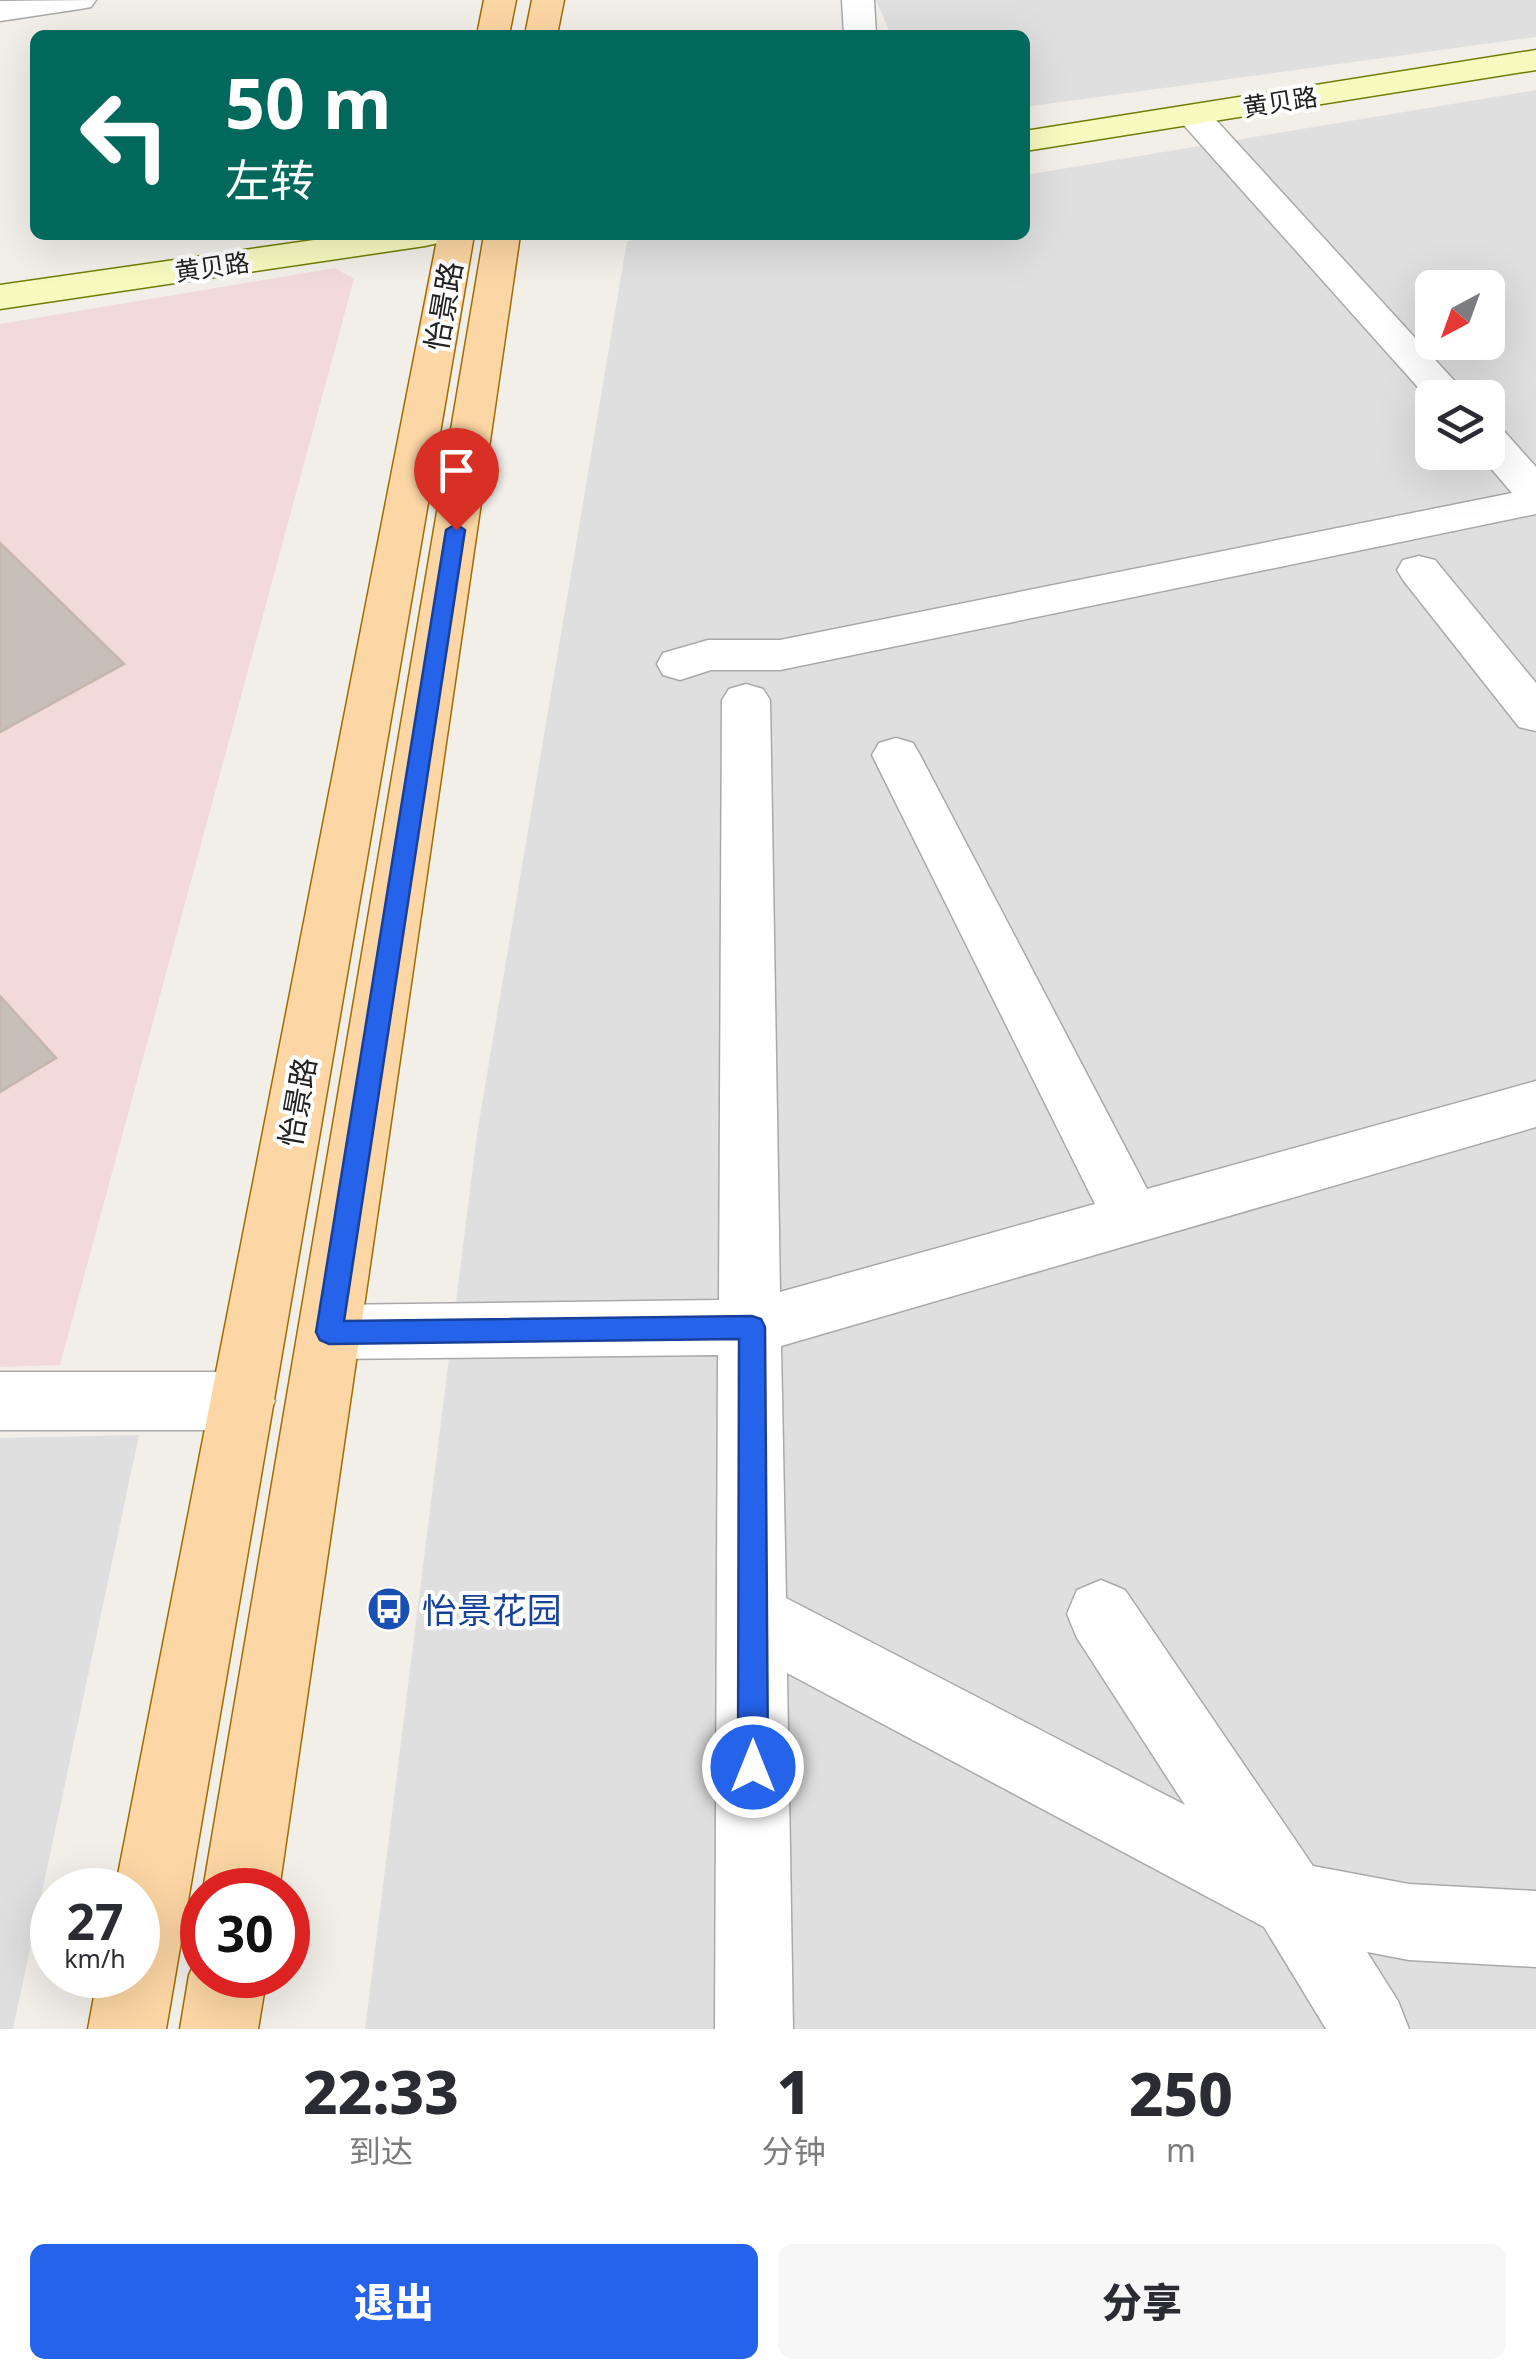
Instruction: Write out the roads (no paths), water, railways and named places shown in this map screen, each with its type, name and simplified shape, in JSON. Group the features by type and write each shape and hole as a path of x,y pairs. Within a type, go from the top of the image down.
{"main road":[{"path":"494,30 500,0"},
{"path":"542,30 548,0"},
{"name":"怡景路","path":"156,1868 455,240"},
{"name":"怡景路","path":"244,1868 501,240"},
{"name":"怡景路","path":"126,2029 132,1998"},
{"path":"220,2029 225,1998"}],"street":[{"path":"0,11 80,0"},
{"path":"858,0 860,30"},
{"name":"黄贝路","path":"1030,140 1536,60"},
{"path":"1193,114 1434,380"},
{"name":"黄贝路","path":"0,297 391,240"},
{"path":"1505,459 1536,493"},
{"path":"680,664 708,655 780,655 1536,501"},
{"path":"1418,570 1536,716"},
{"path":"746,700 754,2029"},
{"path":"896,755 1132,1218"},
{"path":"329,1332 752,1327 1536,1104"},
{"path":"0,1402 242,1401"},
{"path":"1101,1614 1291,1900 1370,2029"},
{"path":"752,1618 1291,1900 1409,1922 1536,1929"}],"place":[{"name":"怡景花园","path":"389,1609"}]}
